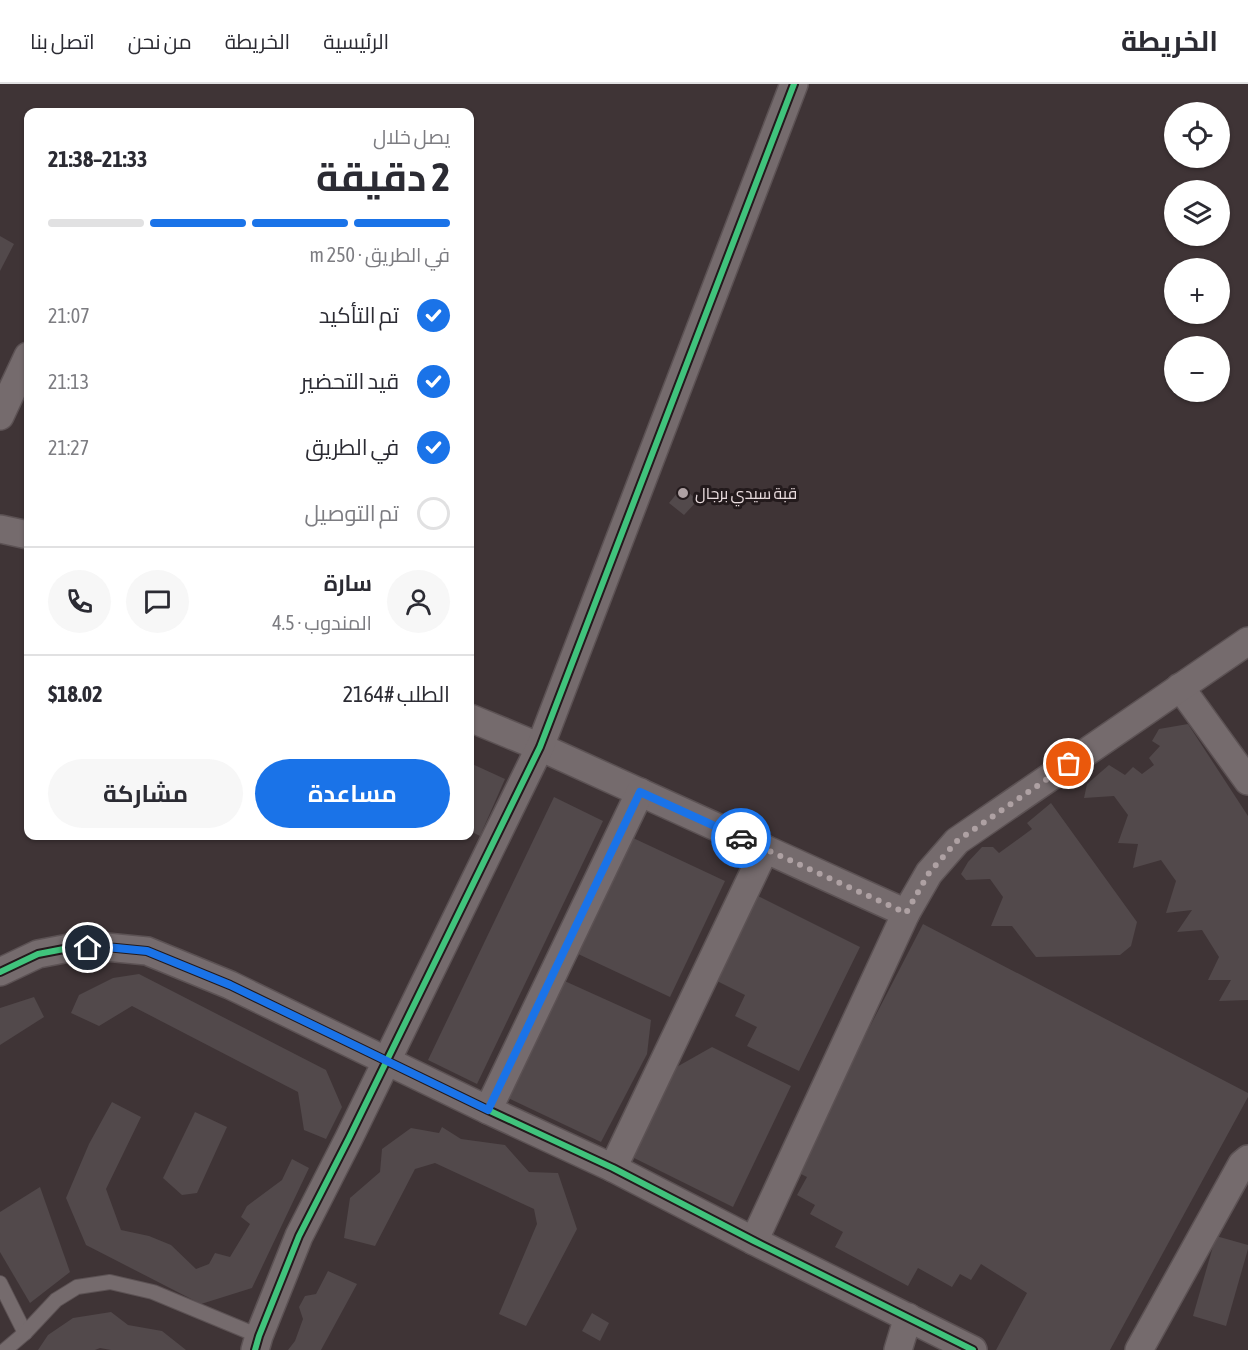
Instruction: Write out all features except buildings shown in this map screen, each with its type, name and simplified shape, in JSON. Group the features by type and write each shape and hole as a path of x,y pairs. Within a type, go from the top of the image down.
{"street":[{"path":"257,1343 299,1236 540,747 794,84"},
{"path":"0,416 24,365"},
{"path":"0,528 24,534"},
{"path":"754,1241 906,913 929,873 957,841 1248,641"},
{"path":"1180,687 1248,781"},
{"path":"474,720 540,747 906,913"},
{"path":"488,1110 640,792"},
{"path":"613,1168 765,849"},
{"path":"0,965 0,972 38,954 69,948 106,947 147,951 230,985 613,1168 973,1350"},
{"path":"1139,1350 1242,1164 1248,1159"},
{"path":"897,1350 908,1317"}],"lane":[{"path":"5,1350 25,1333 56,1300 77,1287 110,1282 153,1292 257,1343"},
{"path":"0,1283 25,1333"}],"cycle path":[{"path":"255,1350 299,1236 540,747 794,84"},
{"path":"0,972 38,954 69,948 106,947 147,951 230,985 613,1168 973,1350"}],"way so far":[{"path":"741,838 906,913 929,873 957,841 1069,764"}],"place":[{"name":"قبة سيدي برجال","path":"683,493"}],"route":[{"path":"88,948 106,947 147,951 230,985 488,1110 640,792 741,838"}]}
